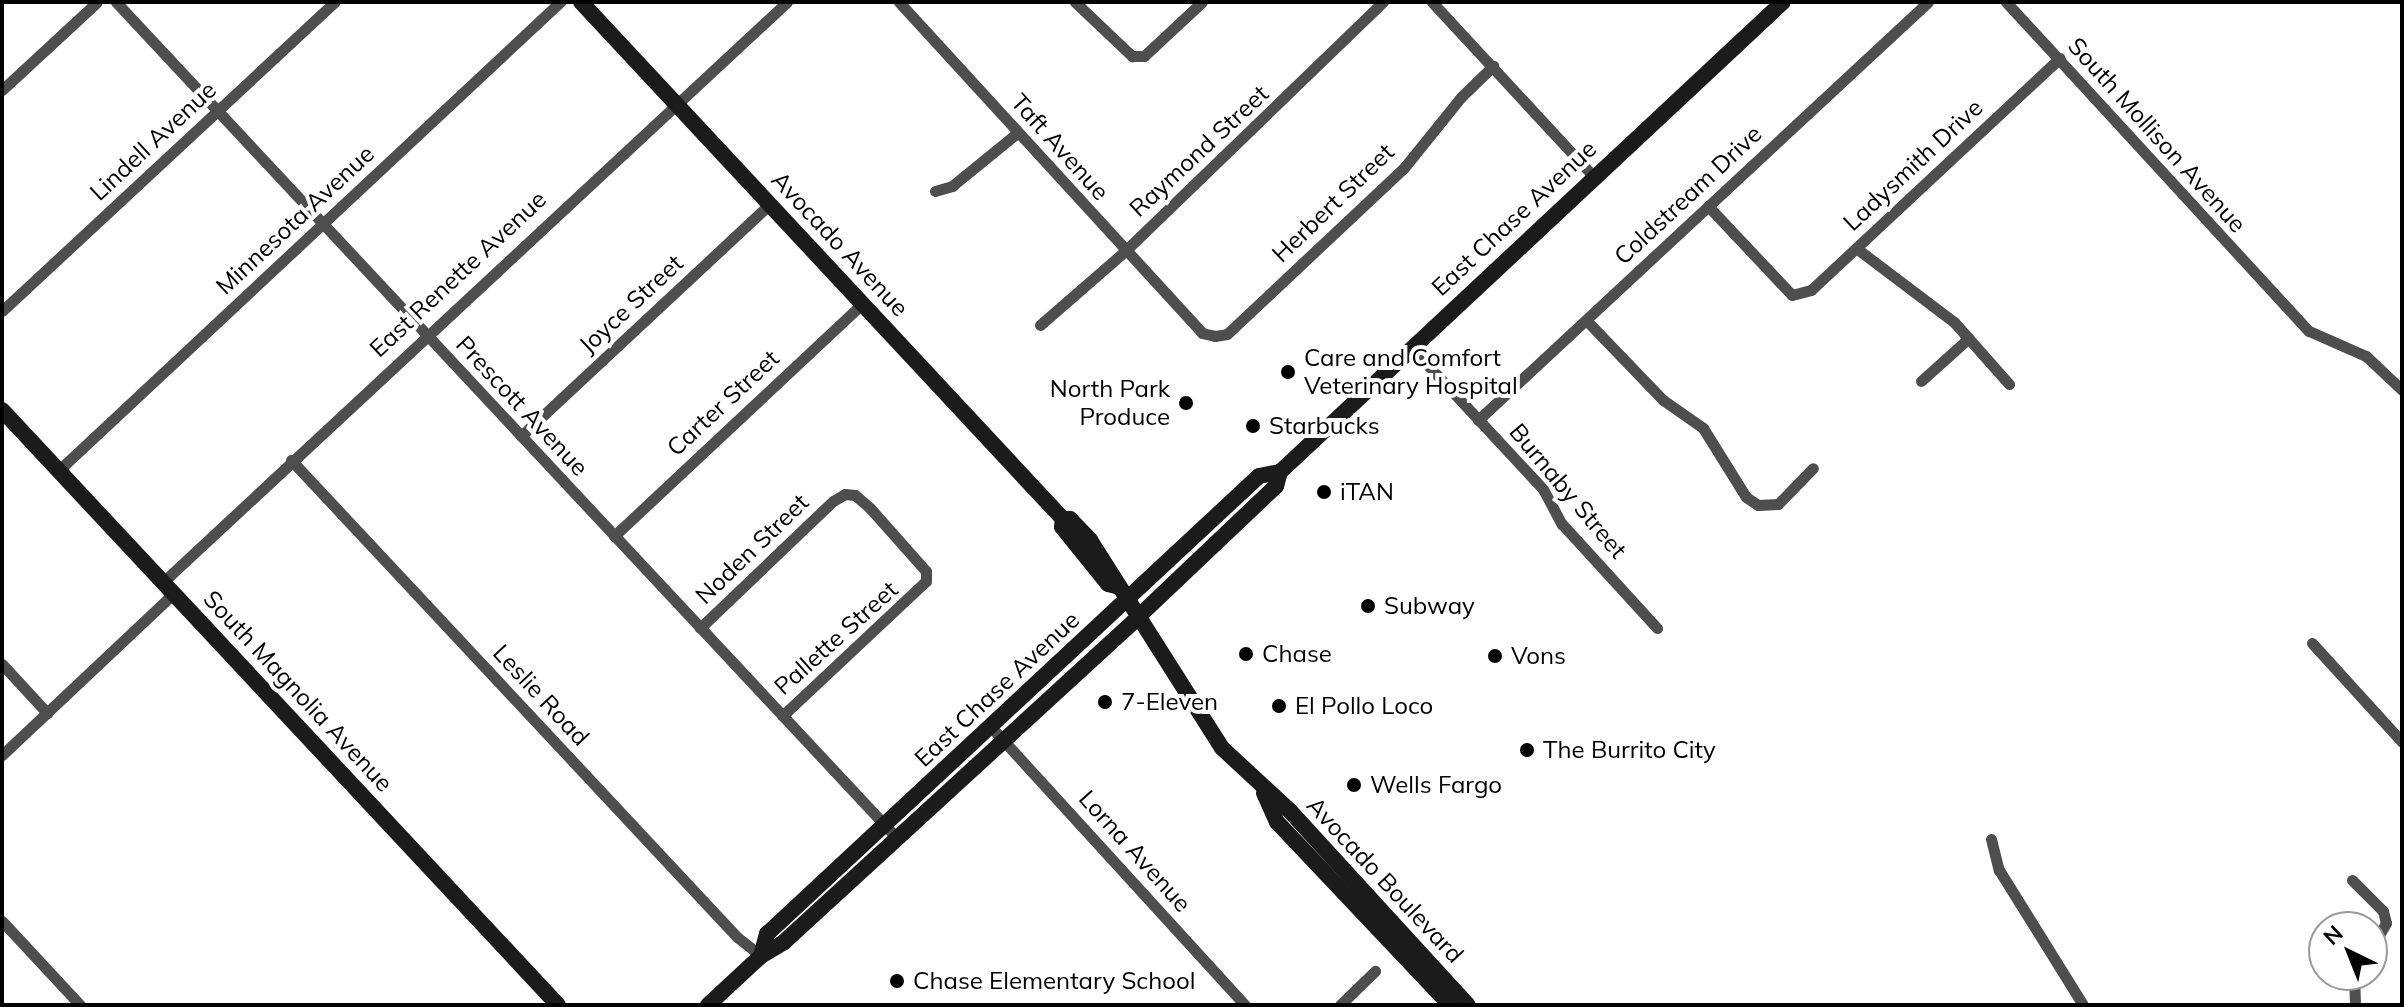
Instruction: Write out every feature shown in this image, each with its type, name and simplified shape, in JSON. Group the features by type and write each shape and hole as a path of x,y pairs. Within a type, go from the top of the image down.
{"main road":[{"name":"Avocado Avenue","path":"581,2 1063,519 1070,519 1117,578 1116,586 1137,618"},
{"name":"East Chase Avenue","path":"708,1005 761,956 767,934 891,831 997,734 1137,618 1276,486 1280,472 1411,347 1783,2"},
{"name":"South Magnolia Avenue","path":"2,410 558,1005"},
{"name":"East Chase Avenue","path":"997,734 1127,602 1259,476 1280,472"},
{"name":"Avocado Boulevard","path":"1137,618 1200,717 1263,792 1290,811 1468,1005"},
{"name":"Avocado Boulevard","path":"1263,792 1277,822 1450,1005"}],"street":[{"path":"2,90 97,2"},
{"name":"Prescott Avenue","path":"116,2 322,226 891,831"},
{"name":"Lindell Avenue","path":"2,311 334,2"},
{"name":"Minnesota Avenue","path":"59,470 560,2"},
{"name":"East Renette Avenue","path":"2,755 47,713 291,460 675,101 787,2"},
{"name":"Taft Avenue","path":"899,2 1016,134 1189,319"},
{"path":"1075,2 1118,47 1132,56 1144,56 1202,2"},
{"name":"Raymond Street","path":"1040,325 1125,251 1383,2"},
{"path":"1432,2 1594,177"},
{"name":"Coldstream Drive","path":"1478,420 1928,2"},
{"name":"South Mollison Avenue","path":"2006,2 2309,331 2366,356 2402,390"},
{"name":"Ladysmith Drive","path":"1708,206 1792,295 1811,290 2060,58"},
{"name":"Herbert Street","path":"1189,319 1202,333 1227,334 1403,169 1461,97 1493,66"},
{"path":"935,191 952,186 1016,134"},
{"name":"Joyce Street","path":"521,436 770,204"},
{"path":"1856,248 1969,338 2009,384"},
{"name":"Carter Street","path":"614,536 863,303"},
{"path":"1586,320 1663,400 1703,428 1746,497 1758,505 1778,504 1813,468"},
{"path":"1921,381 1969,338"},
{"name":"Burnaby Street","path":"1411,347 1657,628"},
{"name":"Leslie Road","path":"291,460 737,937 761,956"},
{"name":"Noden Street","path":"700,628 833,501 855,495 926,571 919,591"},
{"name":"Pallette Street","path":"782,716 919,591"},
{"path":"2312,643 2402,742"},
{"path":"2,664 47,713"},
{"name":"Lorna Avenue","path":"997,734 1245,1005"},
{"path":"1991,839 1999,870 2083,1005"},
{"path":"2352,880 2383,911"},
{"path":"2,921 80,1005"},
{"path":"1340,1005 1375,971"}],"place":[{"name":"Care and Comfort Veterinary Hospital","path":"1288,372"},
{"name":"North Park Produce","path":"1186,403"},
{"name":"Starbucks","path":"1253,426"},
{"name":"iTAN","path":"1324,492"},
{"name":"Subway","path":"1368,606"},
{"name":"Chase","path":"1246,654"},
{"name":"Vons","path":"1495,656"},
{"name":"7-Eleven","path":"1105,702"},
{"name":"El Pollo Loco","path":"1279,706"},
{"name":"The Burrito City","path":"1527,750"},
{"name":"Wells Fargo","path":"1354,785"},
{"name":"Chase Elementary School","path":"897,981"}]}
